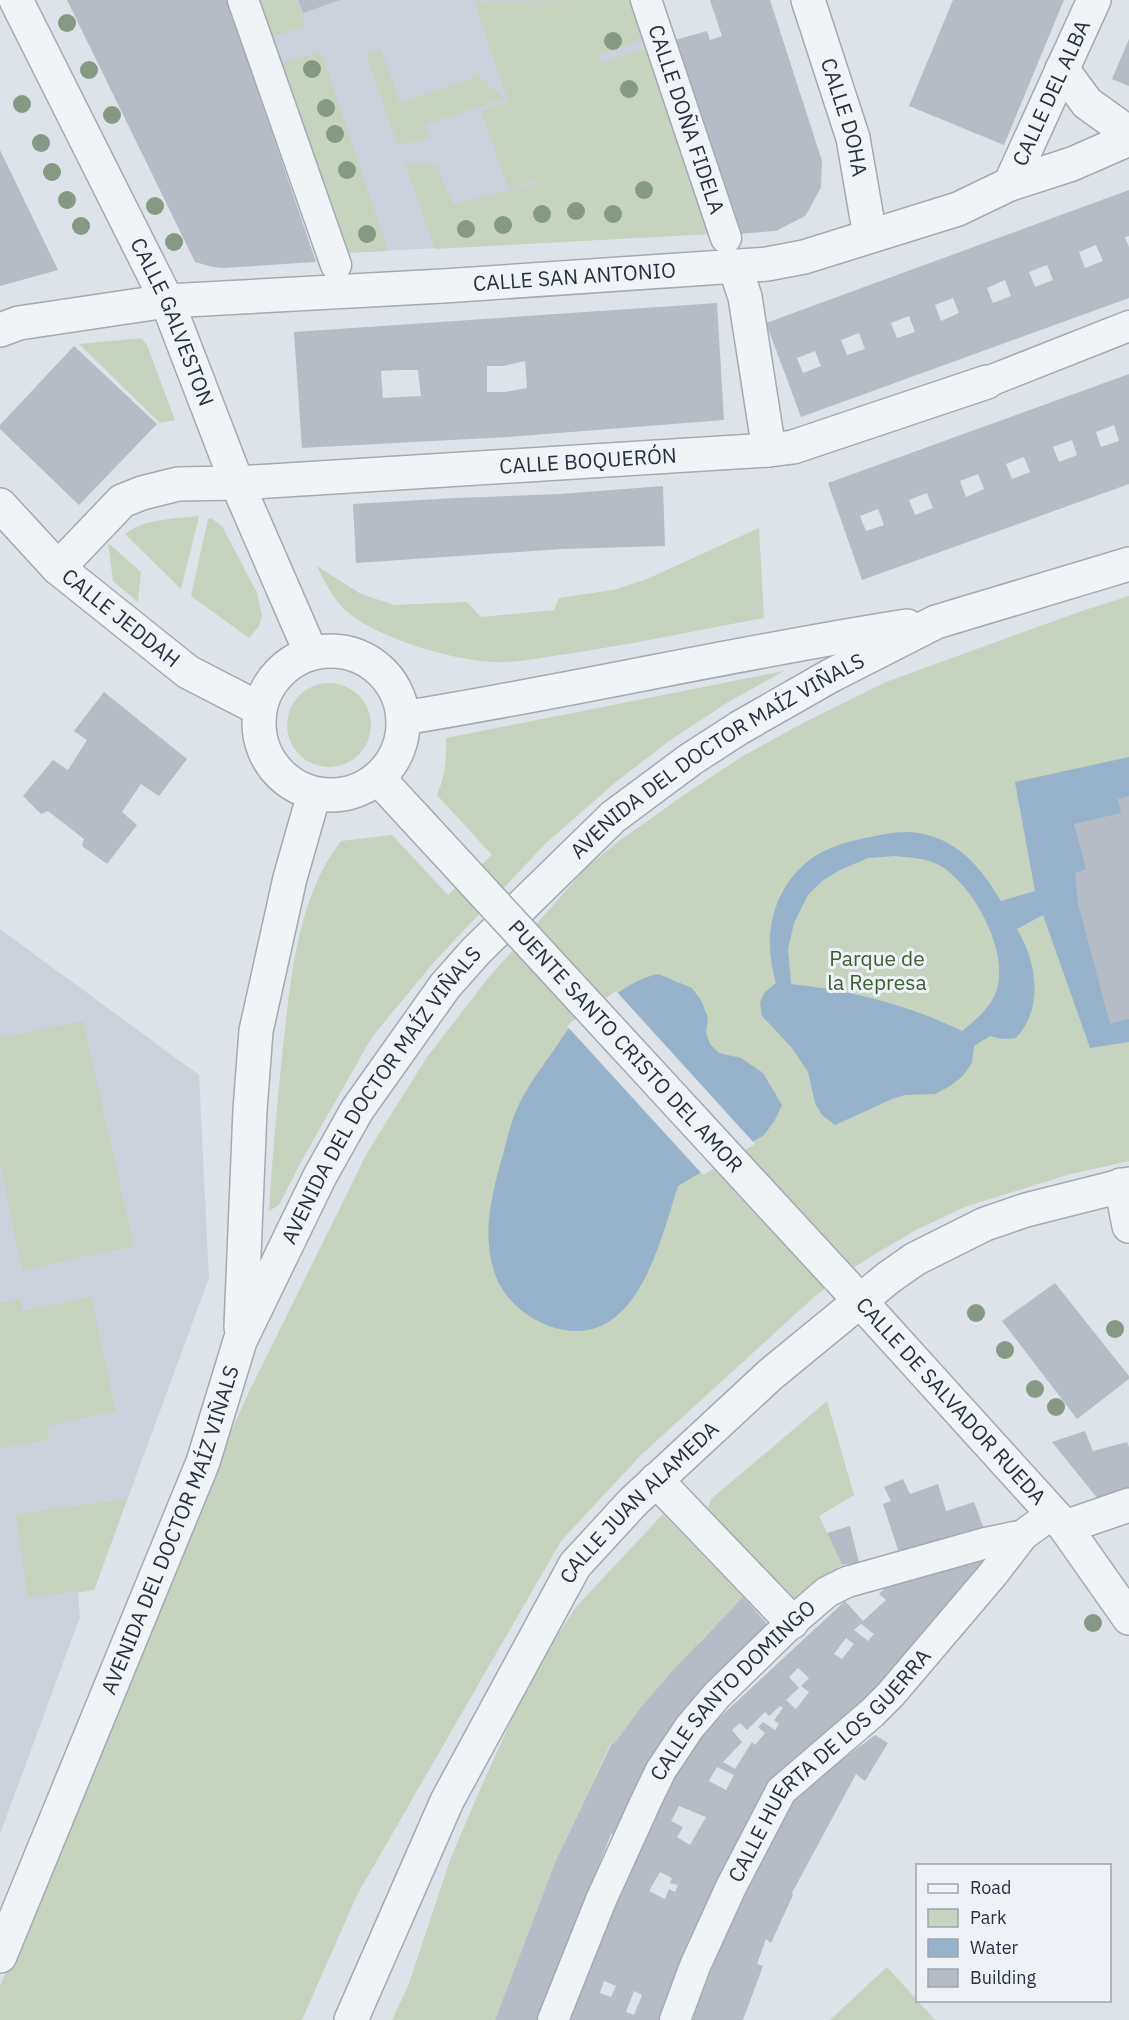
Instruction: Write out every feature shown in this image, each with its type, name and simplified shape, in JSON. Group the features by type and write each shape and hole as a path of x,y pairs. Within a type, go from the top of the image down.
{"street":[{"name":"CALLE GALVESTON","path":"16,0 167,301 237,483 311,653"},
{"path":"243,0 336,265"},
{"name":"CALLE DOÑA FIDELA","path":"646,0 745,297 769,450"},
{"name":"CALLE DOHA","path":"808,0 853,138 870,236"},
{"name":"CALLE DEL ALBA","path":"1010,184 1094,0"},
{"path":"1062,69 1087,103 1129,133"},
{"name":"CALLE SAN ANTONIO","path":"0,330 19,323 167,301 443,286 730,252 767,264 804,257 958,209 1010,184 1072,164 1129,139"},
{"name":"CALLE BOQUERÓN","path":"58,568 122,501 142,493 178,484 237,483 793,447 987,382 1129,326"},
{"name":"CALLE JEDDAH","path":"0,505 58,568 188,672 260,709"},
{"name":"AVENIDA DEL DOCTOR MAÍZ VIÑALS","path":"0,1956 203,1462 240,1341 320,1176 357,1110 445,986 476,951 613,818 691,759 739,728 830,676 936,622 1129,564"},
{"path":"403,718 516,699 797,643 936,622"},
{"path":"332,651 353,654 372,664 387,678 398,697 403,718 401,740 393,761 378,778 359,790 337,795 314,794 293,785 277,771 264,753 259,731 260,709 266,691 277,674 293,661 311,653 332,651"},
{"name":"PUENTE SANTO CRISTO DEL AMOR","path":"378,778 837,1276"},
{"path":"240,1341 250,1110 256,1031 290,878 314,794"},
{"path":"1125,1185 1129,1226"},
{"name":"CALLE JUAN ALAMEDA","path":"351,2020 447,1801 575,1565 633,1502 771,1374 888,1278 915,1259 985,1224 1035,1207 1125,1185"},
{"name":"CALLE DE SALVADOR RUEDA","path":"837,1276 1058,1521 1129,1618"},
{"path":"656,1480 792,1623"},
{"path":"1058,1521 1129,1505"},
{"name":"CALLE SANTO DOMINGO","path":"553,2020 601,1900 661,1770 689,1728 717,1695 827,1592 847,1582 986,1543 1023,1535 1058,1521"},
{"name":"CALLE HUERTA DE LOS GUERRA","path":"675,2020 694,1966 731,1887 781,1791 891,1694 993,1574 1023,1535"}],"shaded area":[{"path":"256,0 631,0 709,234 344,253"},
{"path":"0,929 199,1075 209,1278 94,1590 78,1593 80,1617 0,1834"}],"green space":[{"path":"256,0 297,0 306,27 269,37"},
{"path":"631,0 644,39 599,55 602,63 647,48 709,234 435,249 405,163 437,165 449,197 455,204 536,184 535,181 509,190 481,111 508,101 474,1"},
{"path":"381,49 400,103 479,76 504,99 425,125 430,138 398,146 366,54"},
{"path":"321,52 388,251 344,253 278,65"},
{"path":"142,338 147,345 175,420 160,423 79,344"},
{"path":"199,516 181,589 125,534 151,522"},
{"path":"211,518 222,526 257,593 262,616 259,626 249,638 191,596 208,519"},
{"path":"759,528 764,618 616,646 516,661 471,660 426,649 383,633 350,614 340,604 317,566 361,594 394,605 467,602 481,617 554,610 559,598 613,590 647,579"},
{"path":"108,543 141,572 138,602 113,581"},
{"name":"Parque de la Represa","path":"1129,596 1129,1161 1071,1174 967,1206 916,1230 862,1262 814,1297 641,1455 561,1541 357,1895 302,2020 0,2020 0,1986 186,1531 248,1394 367,1153 427,1057 489,977 586,868 619,841 743,756 886,682"},
{"path":"784,671 730,701 669,741 616,782 546,843 435,961 372,1037 279,1205 269,1211 282,1056 292,972 314,889 341,841 392,835 448,895 492,855 437,795 445,767 446,738"},
{"path":"321,683 337,683 353,690 364,701 371,717 368,741 359,755 337,767 321,767 305,760 294,749 287,733 287,717 294,701 305,690"},
{"path":"83,1021 134,1246 22,1270 0,1161 0,1038"},
{"path":"91,1297 116,1411 47,1426 49,1439 0,1449 0,1303 20,1299 23,1311"},
{"path":"827,1401 854,1495 819,1516 842,1565 795,1599 749,1554 708,1508 711,1499"},
{"path":"127,1499 94,1590 28,1597 16,1514"},
{"path":"663,1514 743,1597 698,1643 699,1645 642,1707 614,1744 611,1743 556,1860 495,2020 392,2020 408,1986 450,1860 533,1672 576,1607"},
{"path":"887,1967 916,1999 916,2002 919,2002 935,2020 830,2020"}],"water":[{"path":"1129,757 1129,1042 1090,1048 1043,915 1017,929 1033,970 1034,999 1025,1026 1016,1038 1002,1039 990,1036 974,1046 972,1063 962,1077 935,1094 905,1095 892,1099 835,1125 822,1115 815,1103 808,1072 792,1048 762,1016 760,1002 765,992 776,983 772,967 770,934 773,918 785,888 807,862 827,850 865,838 909,832 937,838 960,851 970,859 1001,901 1035,891 1015,782","holes":["895,856 921,859 944,868 967,890 986,920 993,937 999,970 996,992 984,1011 962,1031 900,1006 835,990 791,984 788,949 794,923 808,895 822,881 840,870 868,858"]},
{"path":"658,974 692,988 701,1000 708,1018 706,1032 710,1044 719,1053 741,1058 763,1073 782,1105 764,1135 678,1186 652,1264 639,1289 623,1310 603,1325 578,1331 549,1326 532,1318 516,1306 499,1283 491,1259 488,1229 490,1214 495,1184 510,1127 527,1089 573,1024 633,983"}],"pier":[{"path":"616,991 755,1144 703,1175 567,1026"}],"building":[{"path":"67,0 227,0 316,262 224,268 195,262"},
{"path":"298,0 340,0 303,13"},
{"path":"710,0 770,0 822,161 821,187 805,216 776,231 738,234 675,40 707,31 710,40 722,36"},
{"path":"953,0 1064,0 1004,145 909,106"},
{"path":"1129,39 1129,86 1112,79"},
{"path":"0,150 58,270 0,286"},
{"path":"1129,190 1129,236 1125,237 1129,247 1129,298 801,417 766,323","holes":["1096,245 1103,261 1085,268 1079,252","1047,265 1053,280 1035,287 1029,272","1005,280 1011,296 993,303 987,288","953,298 959,313 941,321 935,305","909,316 915,332 897,338 891,323","859,333 865,349 847,355 841,340","815,351 821,366 803,373 797,358"]},
{"path":"717,303 724,420 508,437 302,448 294,332","holes":["525,361 527,388 487,392 487,366 503,366","418,370 421,396 383,398 381,371"]},
{"path":"74,346 157,424 79,505 0,429 0,425"},
{"path":"1129,374 1129,484 862,580 828,483","holes":["1114,425 1119,441 1101,447 1096,432","1072,440 1077,455 1059,462 1053,447","1024,457 1030,472 1012,479 1006,464","978,474 984,489 966,497 960,481","927,493 933,508 915,515 909,500","878,509 884,525 866,531 860,516"]},
{"path":"663,486 665,546 562,549 356,563 353,504 560,494"},
{"path":"104,692 187,759 159,796 141,784 122,812 137,825 107,864 82,846 84,839 48,811 41,814 23,796 53,760 68,770 87,740 74,731"},
{"path":"1129,796 1129,1019 1110,1024 1078,904 1075,873 1086,869 1074,824 1121,813 1118,799"},
{"path":"1055,1283 1129,1376 1129,1379 1077,1419 1002,1321"},
{"path":"1085,1431 1093,1451 1127,1442 1129,1488 1098,1499 1052,1442"},
{"path":"903,1479 910,1494 938,1484 946,1511 974,1502 984,1529 899,1553 883,1504 891,1501 884,1487"},
{"path":"850,1526 859,1562 842,1565 827,1533"},
{"path":"982,1556 986,1564 884,1690 814,1750 663,2020 568,2020 604,1918 693,1737 721,1716 845,1601 863,1621 886,1600 879,1594 889,1584","holes":["861,1624 874,1634 868,1641 854,1630","846,1638 854,1644 842,1659 834,1654","798,1668 809,1678 801,1686 809,1692 796,1709 786,1700 799,1688 789,1677","780,1706 783,1708 774,1720 779,1724 775,1730 763,1722 758,1727 765,1733 755,1745 752,1742 735,1769 723,1762 742,1742 732,1730 740,1723 747,1730 765,1712 769,1716","717,1767 734,1775 726,1790 709,1781","679,1806 706,1817 690,1845 677,1837 683,1827 671,1821","660,1872 672,1878 670,1883 678,1885 675,1892 669,1889 665,1899 649,1891","604,1981 616,1986 611,1997 600,1993","634,1991 642,1995 634,2015 626,2012"]},
{"path":"743,1597 771,1628 629,1805 613,1835 611,1834 540,2020 495,2020 556,1860 612,1743 614,1744 642,1706 676,1667"},
{"path":"875,1735 888,1743 865,1781 856,1774 792,1893 771,1943 766,1939 757,1964 763,1966 743,2020 692,2020 730,1920 795,1795"}]}
